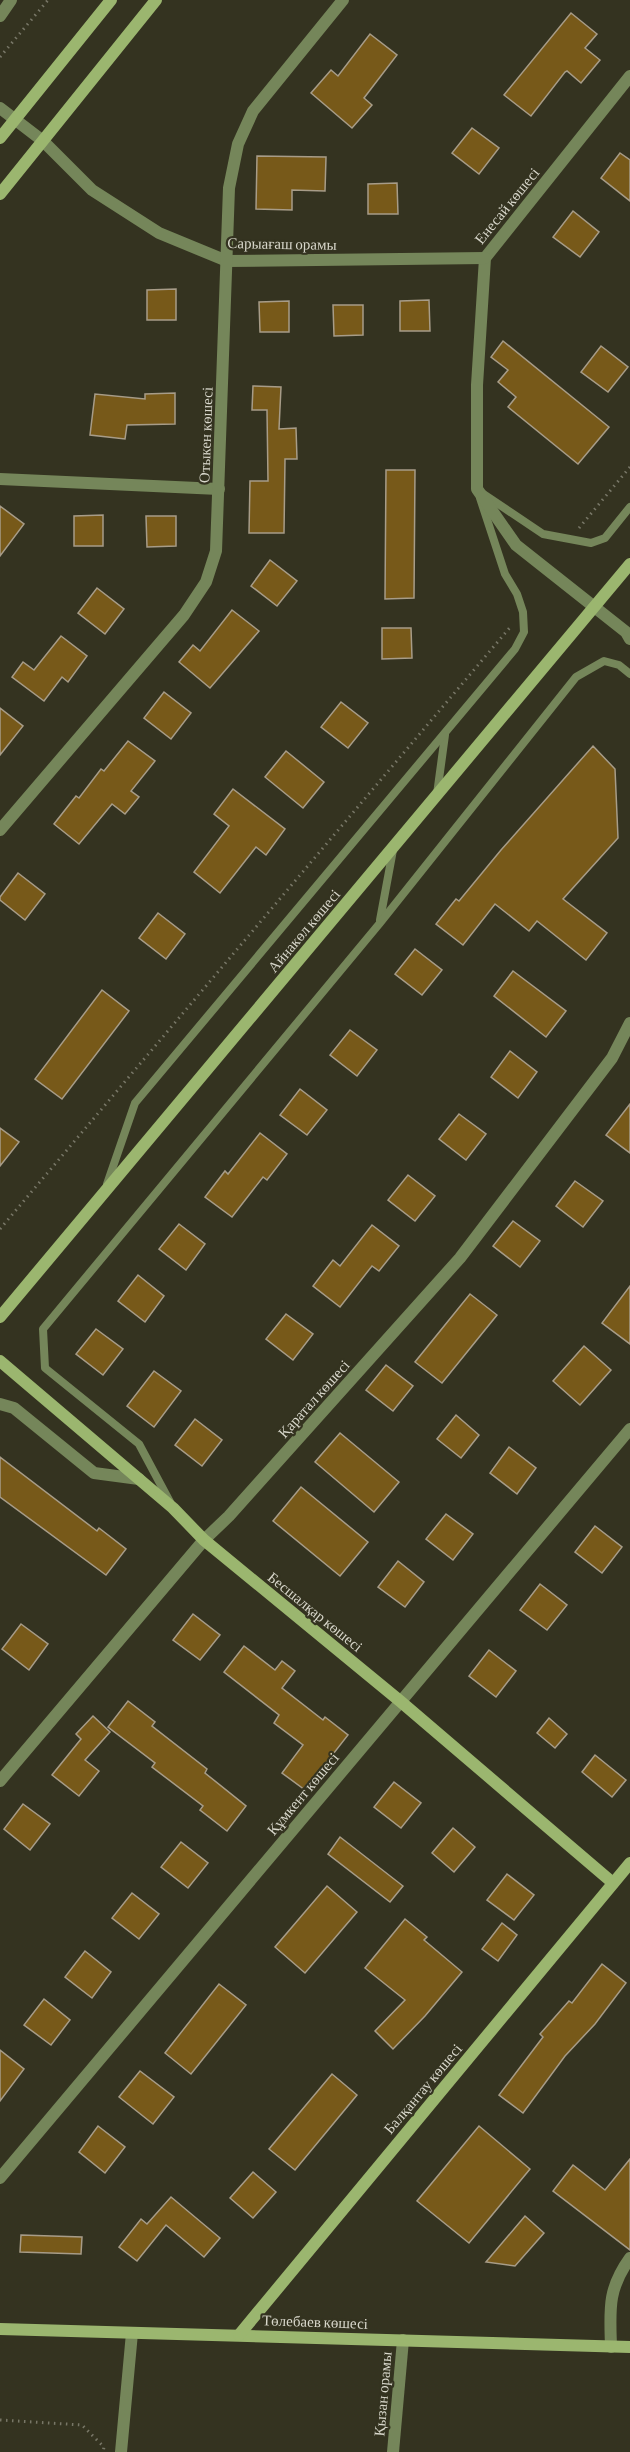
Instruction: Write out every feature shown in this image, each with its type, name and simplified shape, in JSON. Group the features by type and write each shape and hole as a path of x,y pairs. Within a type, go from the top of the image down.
{"street":[{"path":"0,16 11,0"},
{"path":"0,138 111,0"},
{"path":"0,194 156,0"},
{"name":"Отыкен көшесі","path":"0,830 184,615 206,582 216,551 229,188 237,144 253,111 343,0"},
{"name":"Енесай көшесі","path":"477,489 477,385 485,258 630,76"},
{"name":"Сарыағаш орамы","path":"0,108 43,141 92,190 159,233 228,261 485,258"},
{"path":"0,479 219,489"},
{"path":"477,489 516,545 577,592 594,609 629,633"},
{"name":"Айнакөл көшесі","path":"0,1317 630,564"},
{"name":"Қаратал көшесі","path":"0,1780 204,1540 229,1516 460,1258 612,1058 630,1023"},
{"name":"Бесшалқар көшесі","path":"0,1361 173,1508 204,1540 400,1701 613,1884"},
{"path":"0,1404 14,1408 94,1473 139,1479"},
{"name":"Құмкент көшесі","path":"0,2178 630,1429"},
{"name":"Балқантау көшесі","path":"239,2335 613,1884 628,1869"},
{"path":"611,2347 610,2302 618,2274 630,2258"},
{"name":"Төлебаев көшесі","path":"0,2329 630,2347"},
{"path":"121,2452 132,2332"},
{"name":"Қызан орамы","path":"393,2452 403,2340"}],"lane":[{"path":"477,489 543,534 591,543 604,538 630,513"},
{"path":"104,1195 135,1103 446,735 515,649 524,632 523,612 517,594 505,574 477,489"},
{"path":"621,521 630,507"},
{"path":"173,1508 139,1444 45,1368 43,1329 380,923 576,677 604,661 619,665 630,674"},
{"path":"436,796 446,735"},
{"path":"380,923 393,848"}],"path":[{"path":"0,57 48,0"},
{"path":"570,539 630,467"},
{"path":"0,1229 523,612"},
{"path":"0,2420 82,2425 104,2447 103,2452"}],"building":[{"path":"571,13 597,34 585,48 600,60 581,83 567,71 565,72 531,116 504,95"},
{"path":"370,34 397,55 364,98 372,105 352,128 311,93 331,70 338,76"},
{"path":"472,128 499,148 479,174 452,153"},
{"path":"620,153 630,160 630,201 601,178"},
{"path":"257,156 326,157 325,191 292,190 292,210 256,209"},
{"path":"397,183 398,214 368,214 368,184"},
{"path":"573,211 599,232 580,257 553,237"},
{"path":"176,289 176,320 147,320 147,290"},
{"path":"429,300 430,331 400,331 400,301"},
{"path":"289,301 289,332 260,332 259,302"},
{"path":"333,305 363,305 363,335 334,336"},
{"path":"503,341 609,427 578,464 508,407 516,397 498,382 508,370 491,357"},
{"path":"601,346 628,367 608,392 581,372"},
{"path":"253,386 281,387 279,429 296,428 297,459 285,459 284,533 249,533 250,481 268,481 267,410 252,410"},
{"path":"175,393 175,424 127,425 125,439 90,435 95,394 145,399 145,394"},
{"path":"386,470 415,470 414,598 385,599"},
{"path":"0,506 24,524 0,556"},
{"path":"103,515 103,546 74,546 74,516"},
{"path":"146,516 176,516 176,546 147,547"},
{"path":"270,560 297,581 277,606 251,586"},
{"path":"97,588 124,609 105,634 78,613"},
{"path":"232,610 259,631 210,688 179,662 193,645 200,651"},
{"path":"382,628 411,628 412,658 382,659"},
{"path":"61,636 87,656 68,682 62,677 44,701 12,677 23,662 34,670"},
{"path":"164,692 191,713 171,739 144,718"},
{"path":"341,702 368,723 348,748 321,727"},
{"path":"0,708 23,726 0,755"},
{"path":"128,741 155,761 131,791 139,797 125,814 112,804 79,844 54,824 76,796 79,798 101,769 104,771"},
{"path":"593,746 615,769 618,838 563,899 607,933 586,960 537,921 529,931 495,904 463,945 436,924 456,899 459,901"},
{"path":"286,751 324,782 303,808 265,777"},
{"path":"233,789 285,829 266,855 256,847 220,893 194,872 229,826 214,814"},
{"path":"18,873 45,894 25,920 0,900"},
{"path":"158,913 185,934 166,959 139,938"},
{"path":"415,949 442,970 422,995 395,974"},
{"path":"513,971 566,1011 546,1037 494,996"},
{"path":"102,990 129,1011 62,1099 35,1079"},
{"path":"350,1030 377,1050 357,1076 330,1055"},
{"path":"510,1051 537,1072 518,1098 491,1077"},
{"path":"300,1089 327,1110 307,1135 280,1115"},
{"path":"630,1104 630,1153 606,1135"},
{"path":"459,1114 486,1134 466,1160 439,1139"},
{"path":"0,1128 19,1142 0,1166"},
{"path":"260,1133 287,1154 267,1180 263,1177 232,1217 205,1197 225,1171 228,1174"},
{"path":"408,1175 435,1196 415,1221 388,1200"},
{"path":"575,1181 603,1201 583,1227 556,1206"},
{"path":"513,1221 540,1241 520,1267 493,1246"},
{"path":"179,1224 205,1244 186,1270 159,1249"},
{"path":"372,1225 399,1246 379,1271 372,1266 340,1307 313,1286 333,1260 340,1266"},
{"path":"138,1275 164,1296 145,1322 118,1301"},
{"path":"630,1286 630,1344 602,1323"},
{"path":"470,1294 497,1315 442,1383 415,1362"},
{"path":"286,1314 313,1334 293,1360 266,1339"},
{"path":"96,1329 123,1349 103,1375 76,1354"},
{"path":"584,1346 611,1370 580,1405 553,1381"},
{"path":"386,1365 413,1386 393,1411 366,1390"},
{"path":"154,1371 181,1391 154,1427 127,1406"},
{"path":"456,1415 479,1435 461,1458 437,1439"},
{"path":"195,1419 222,1440 202,1466 175,1445"},
{"path":"340,1433 399,1482 374,1512 315,1462"},
{"path":"509,1447 536,1468 517,1494 490,1473"},
{"path":"0,1457 97,1531 99,1528 126,1549 106,1575 0,1497"},
{"path":"301,1487 368,1542 340,1576 273,1521"},
{"path":"446,1514 473,1534 453,1560 426,1539"},
{"path":"595,1526 622,1547 602,1573 575,1552"},
{"path":"398,1561 424,1582 405,1607 378,1587"},
{"path":"540,1584 567,1605 547,1630 520,1610"},
{"path":"193,1614 220,1635 200,1660 173,1640"},
{"path":"21,1624 48,1644 29,1670 2,1649"},
{"path":"244,1646 275,1670 282,1661 295,1671 282,1688 323,1720 325,1717 348,1735 305,1790 282,1773 303,1745 274,1723 279,1715 224,1672"},
{"path":"489,1650 516,1671 496,1697 469,1676"},
{"path":"128,1701 155,1722 152,1726 207,1769 205,1773 246,1806 227,1831 200,1810 203,1806 152,1767 155,1763 108,1727"},
{"path":"93,1716 110,1732 85,1760 99,1771 79,1796 52,1775 81,1739 76,1734"},
{"path":"549,1718 567,1734 555,1748 537,1733"},
{"path":"595,1755 626,1780 612,1797 582,1772"},
{"path":"394,1782 421,1803 401,1828 374,1807"},
{"path":"23,1804 50,1824 30,1850 4,1829"},
{"path":"453,1828 475,1847 454,1872 432,1853"},
{"path":"340,1837 403,1886 390,1902 328,1854"},
{"path":"181,1842 208,1863 188,1888 161,1867"},
{"path":"507,1874 534,1895 514,1920 487,1900"},
{"path":"327,1886 357,1912 305,1973 275,1947"},
{"path":"132,1893 159,1914 139,1939 112,1918"},
{"path":"405,1919 427,1937 424,1940 462,1972 425,2016 393,2049 375,2031 405,2000 365,1968"},
{"path":"502,1923 517,1935 498,1961 482,1949"},
{"path":"85,1951 111,1972 92,1998 65,1977"},
{"path":"602,1964 626,1983 595,2024 565,2056 523,2113 499,2095 543,2037 540,2034 569,2001 572,2003"},
{"path":"219,1984 246,2005 191,2074 165,2053"},
{"path":"44,1999 70,2020 51,2045 24,2025"},
{"path":"0,2050 24,2069 0,2101"},
{"path":"140,2071 174,2097 153,2124 119,2097"},
{"path":"332,2074 357,2095 295,2170 269,2149"},
{"path":"98,2126 125,2147 105,2173 79,2152"},
{"path":"479,2126 530,2169 469,2243 417,2201"},
{"path":"630,2159 630,2250 553,2191 573,2165 605,2190"},
{"path":"253,2172 276,2192 253,2218 230,2198"},
{"path":"171,2197 220,2238 204,2257 166,2225 137,2261 119,2247 141,2219 147,2224"},
{"path":"525,2216 544,2233 515,2266 486,2262"},
{"path":"21,2235 82,2237 81,2254 20,2252"}]}
